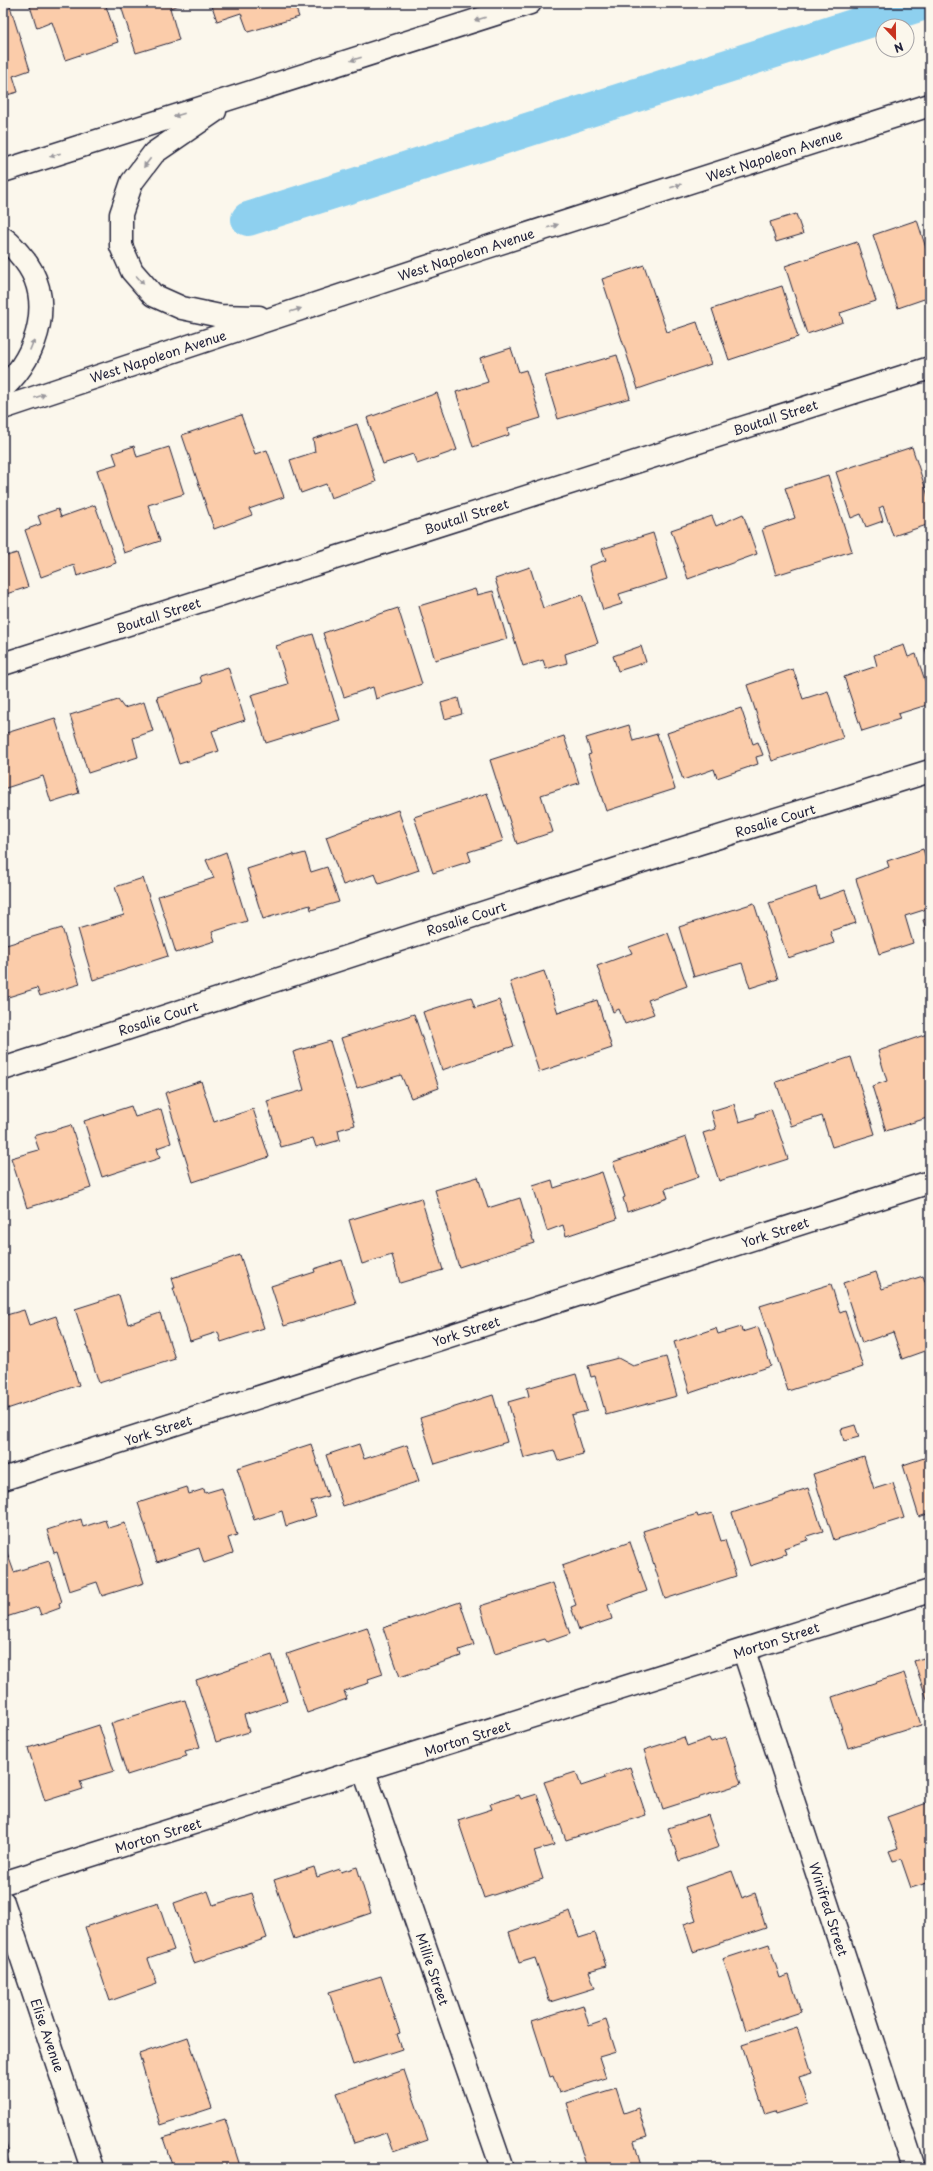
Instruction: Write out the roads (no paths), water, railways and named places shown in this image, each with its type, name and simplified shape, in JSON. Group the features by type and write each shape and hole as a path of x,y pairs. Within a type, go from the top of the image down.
{"street":[{"path":"3,171 530,3"},
{"path":"234,98 154,153 132,182 121,214 120,246 132,272 153,295 182,308 220,316 276,317"},
{"name":"West Napoleon Avenue","path":"3,408 489,246 930,105"},
{"path":"3,238 29,264 40,288 42,317 32,347 12,380 3,388"},
{"name":"Boutall Street","path":"3,664 930,368"},
{"name":"Rosalie Court","path":"3,1069 639,862 930,771"},
{"name":"York Street","path":"3,1480 930,1182"},
{"name":"Morton Street","path":"3,1883 364,1771 930,1591"},
{"name":"Winifred Street","path":"744,1651 914,2168"},
{"name":"Millie Street","path":"364,1771 502,2168"},
{"name":"Elise Avenue","path":"3,1902 92,2168"}],"waterway":[{"path":"248,219 925,3"}]}
